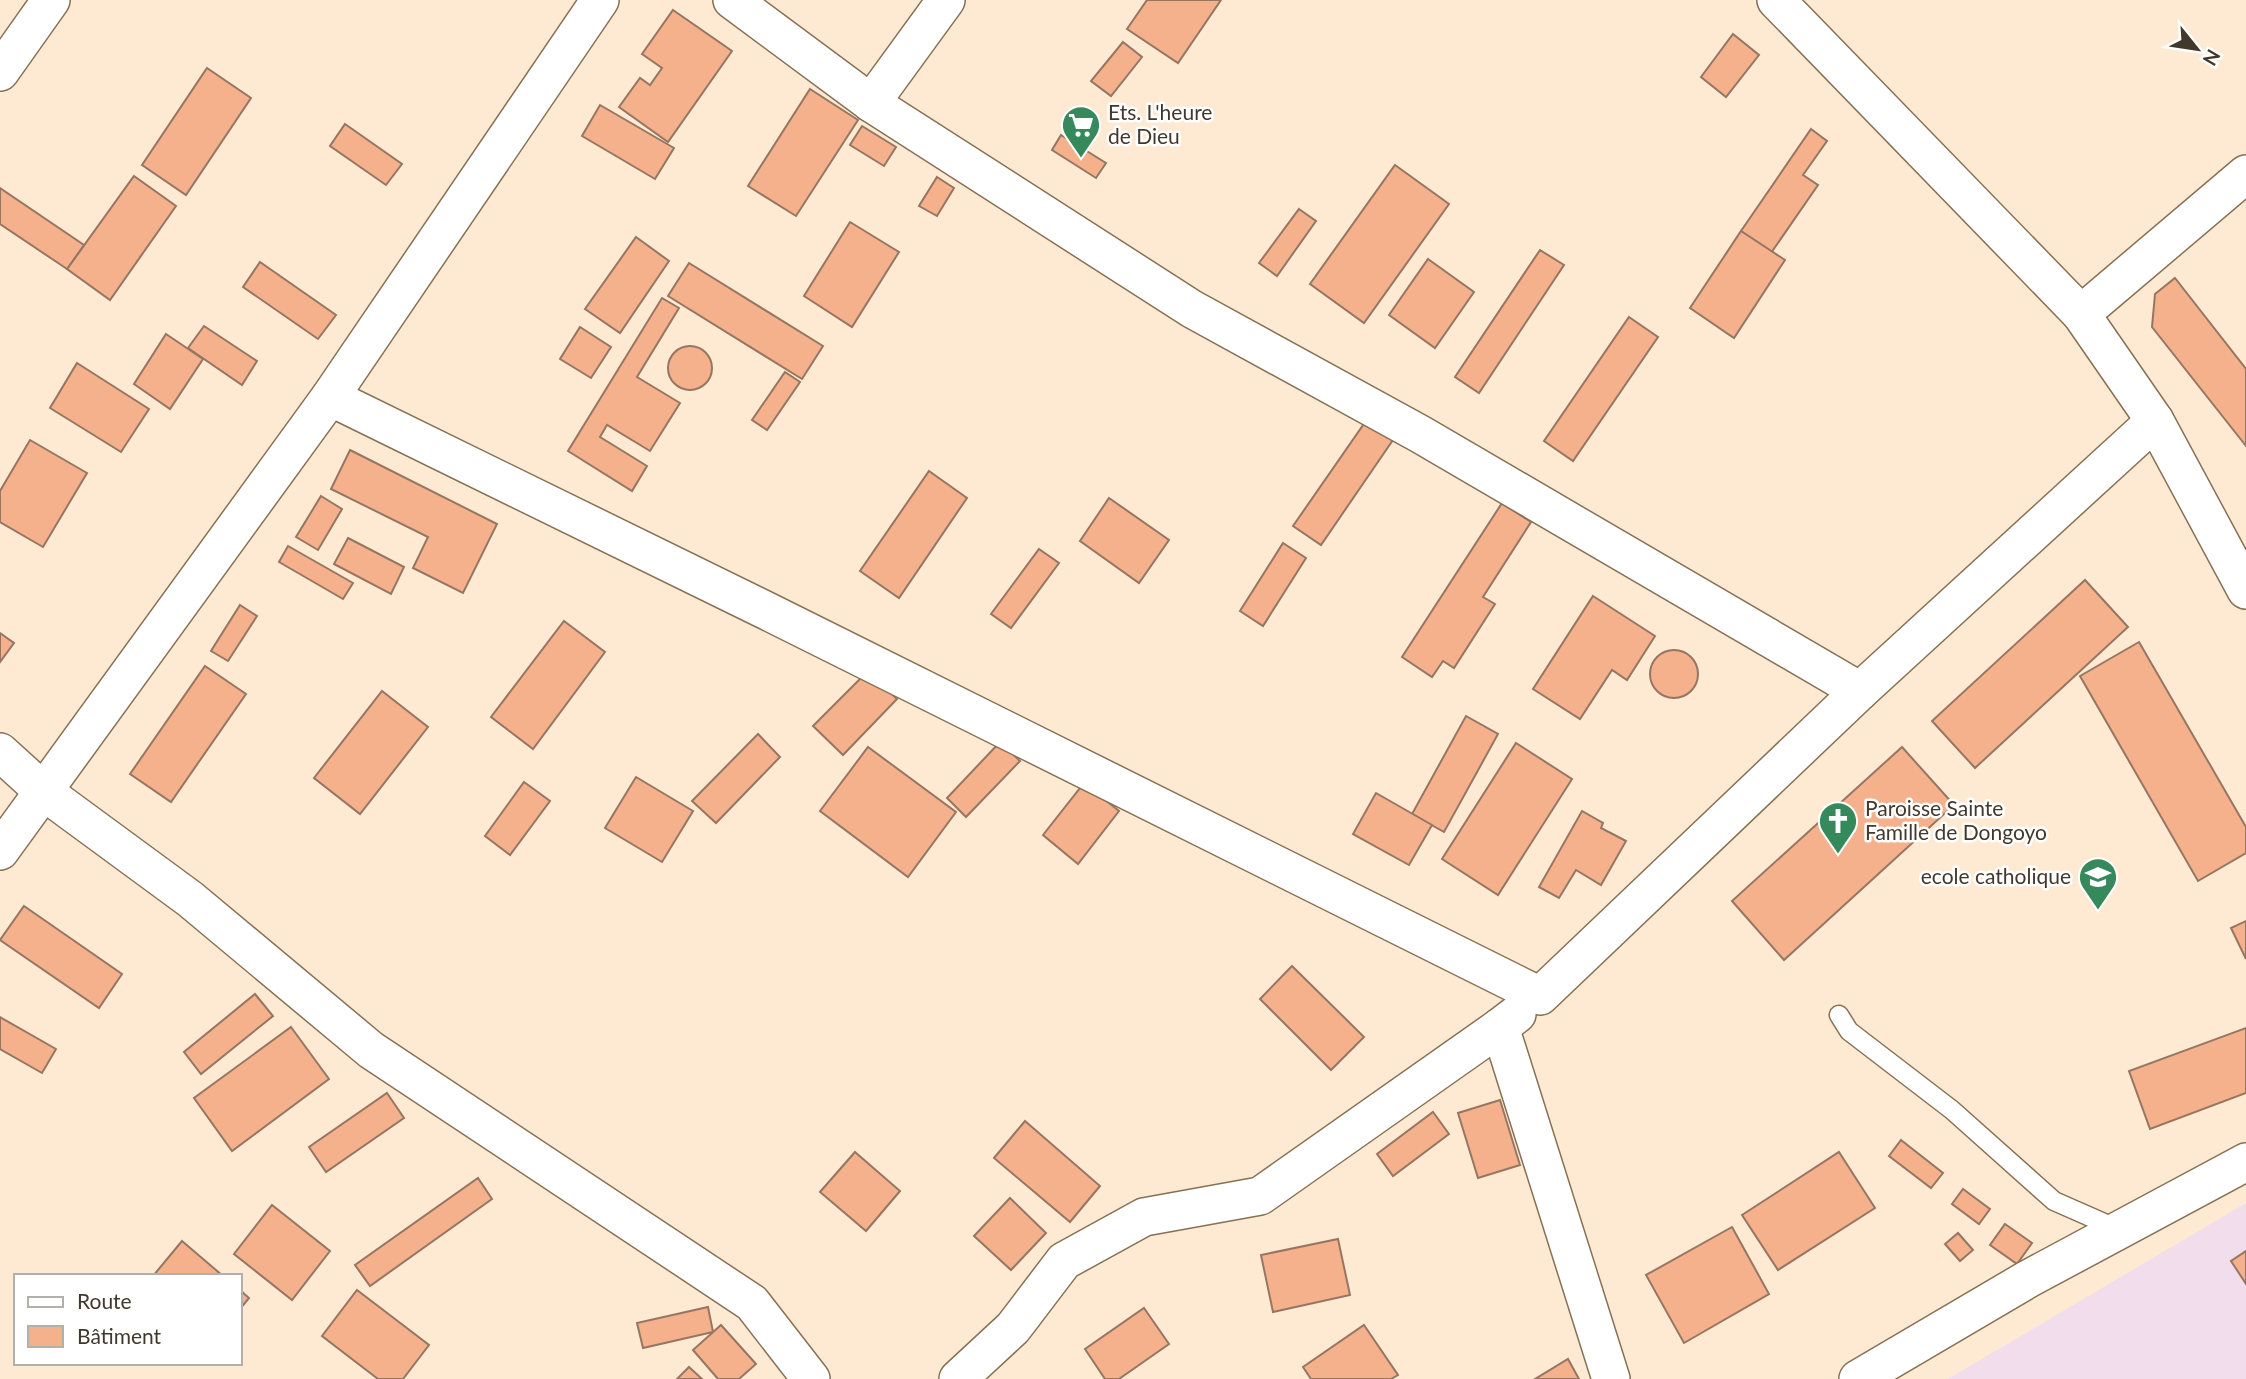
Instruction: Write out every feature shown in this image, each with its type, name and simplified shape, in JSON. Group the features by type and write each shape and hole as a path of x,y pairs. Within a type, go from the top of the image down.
{"street":[{"path":"0,72 51,0"},
{"path":"0,851 330,397 600,0"},
{"path":"732,0 871,103 1192,309 1420,434 1860,691"},
{"path":"871,103 946,0"},
{"path":"1776,0 2081,314 2155,421 2246,590"},
{"path":"2081,314 2246,174"},
{"path":"330,397 1540,996"},
{"path":"958,1379 1013,1328 1064,1261 1144,1217 1260,1196 1540,996 1860,691 2155,421"},
{"path":"0,752 43,791 190,899 371,1050 752,1303 811,1379"},
{"path":"1500,1027 1611,1379"},
{"path":"1858,1379 2028,1279 2246,1163"}],"lane":[{"path":"1839,1015 1849,1031 1952,1110 2054,1201 2120,1230"}],"shaded area":[{"path":"2246,1203 2246,1379 1948,1379"}],"building":[{"path":"1147,0 1221,0 1178,63 1127,29"},
{"path":"673,10 732,51 668,142 619,107 640,78 650,85 662,68 642,54"},
{"path":"1733,34 1759,55 1726,97 1701,77"},
{"path":"1123,42 1142,57 1111,96 1091,81"},
{"path":"207,68 251,98 186,195 142,165"},
{"path":"810,89 858,120 796,216 748,186"},
{"path":"600,105 674,148 655,179 582,136"},
{"path":"345,124 402,164 386,185 330,146"},
{"path":"862,126 896,147 884,166 850,145"},
{"path":"1811,129 1827,141 1803,175 1818,185 1771,253 1741,231"},
{"path":"1061,135 1106,163 1096,178 1052,150"},
{"path":"1395,165 1449,204 1364,323 1310,284"},
{"path":"134,176 176,206 110,300 67,269"},
{"path":"937,177 954,188 937,216 919,206"},
{"path":"0,188 84,245 67,269 0,224"},
{"path":"1299,209 1316,221 1277,276 1259,263"},
{"path":"850,222 899,252 852,327 804,296"},
{"path":"1741,231 1785,260 1734,338 1690,308"},
{"path":"636,237 669,261 620,333 585,309"},
{"path":"1540,250 1564,265 1479,393 1455,377"},
{"path":"1428,259 1474,292 1435,348 1389,315"},
{"path":"260,262 336,315 318,339 243,287"},
{"path":"689,263 823,346 802,379 668,296"},
{"path":"2175,278 2246,369 2246,446 2152,327 2155,294"},
{"path":"662,298 679,308 637,377 680,403 650,451 607,425 600,437 647,466 632,491 568,451"},
{"path":"1629,317 1658,337 1573,461 1544,441"},
{"path":"204,326 257,361 242,385 188,348"},
{"path":"580,327 611,347 591,378 560,359"},
{"path":"166,334 203,359 170,409 134,384"},
{"path":"690,346 705,353 712,368 705,383 690,390 675,383 668,368 675,353"},
{"path":"77,363 149,409 121,452 50,408"},
{"path":"785,372 800,382 767,430 752,420"},
{"path":"1368,418 1395,437 1321,545 1293,526"},
{"path":"30,440 87,473 43,547 0,522 0,491"},
{"path":"350,450 497,524 463,593 413,568 428,537 331,489"},
{"path":"929,471 967,498 899,598 860,571"},
{"path":"321,496 342,509 318,550 296,537"},
{"path":"1109,498 1169,540 1139,583 1080,541"},
{"path":"1502,503 1531,522 1483,597 1495,604 1454,668 1443,661 1432,677 1402,657"},
{"path":"348,538 404,567 391,594 334,564"},
{"path":"1283,543 1306,558 1263,626 1240,611"},
{"path":"288,546 353,583 343,599 279,562"},
{"path":"1039,549 1059,563 1011,628 991,614"},
{"path":"2085,580 2128,627 1975,768 1932,721"},
{"path":"1593,596 1655,636 1627,680 1612,670 1580,719 1533,689"},
{"path":"240,605 257,616 228,661 211,651"},
{"path":"564,621 605,652 533,749 491,717"},
{"path":"0,633 14,643 0,662"},
{"path":"2139,642 2246,827 2246,853 2198,881 2080,676"},
{"path":"1674,650 1691,657 1698,674 1691,691 1674,698 1657,691 1650,674 1657,657"},
{"path":"205,666 246,694 171,802 130,774"},
{"path":"868,671 897,699 843,755 813,726"},
{"path":"382,691 428,727 360,814 314,778"},
{"path":"1466,716 1498,734 1444,832 1412,814"},
{"path":"758,734 780,757 716,823 692,801"},
{"path":"1000,742 1020,761 966,817 947,798"},
{"path":"1516,743 1572,779 1498,895 1442,859"},
{"path":"868,747 956,812 908,877 820,811"},
{"path":"1902,747 1954,805 1784,960 1732,901"},
{"path":"636,777 693,811 662,862 605,828"},
{"path":"524,782 550,801 510,855 485,836"},
{"path":"1084,783 1119,811 1078,864 1043,835"},
{"path":"1376,793 1432,825 1409,865 1353,834"},
{"path":"1582,811 1603,823 1601,828 1626,841 1601,885 1576,870 1559,898 1539,887"},
{"path":"24,906 122,974 99,1008 0,940"},
{"path":"2246,921 2246,959 2231,928"},
{"path":"1292,966 1364,1037 1331,1070 1260,999"},
{"path":"255,994 273,1016 201,1074 184,1052"},
{"path":"0,1017 56,1049 42,1073 0,1049"},
{"path":"291,1027 329,1079 232,1151 194,1098"},
{"path":"2246,1028 2246,1093 2150,1129 2129,1071"},
{"path":"387,1093 404,1118 326,1172 309,1147"},
{"path":"1500,1100 1520,1165 1478,1178 1458,1113"},
{"path":"1433,1112 1449,1134 1393,1176 1377,1154"},
{"path":"1025,1121 1100,1186 1070,1222 994,1158"},
{"path":"1901,1140 1943,1173 1931,1188 1889,1156"},
{"path":"855,1152 900,1191 866,1231 820,1192"},
{"path":"1839,1152 1875,1208 1778,1270 1742,1215"},
{"path":"478,1178 492,1199 370,1286 355,1265"},
{"path":"1963,1189 1990,1209 1979,1224 1952,1204"},
{"path":"1010,1198 1046,1233 1011,1270 974,1236"},
{"path":"272,1205 330,1251 292,1300 234,1254"},
{"path":"2005,1224 2032,1243 2017,1264 1990,1245"},
{"path":"1732,1227 1769,1294 1684,1343 1646,1275"},
{"path":"1958,1233 1973,1250 1960,1261 1945,1244"},
{"path":"1338,1239 1350,1295 1273,1312 1261,1255"},
{"path":"182,1241 221,1274 155,1274"},
{"path":"2246,1251 2246,1284 2231,1261"},
{"path":"357,1290 429,1345 403,1379 378,1379 322,1336"},
{"path":"242,1292 249,1298 242,1307"},
{"path":"708,1307 713,1332 643,1348 637,1323"},
{"path":"1144,1308 1169,1344 1119,1379 1105,1379 1085,1349"},
{"path":"721,1325 756,1364 739,1379 718,1379 693,1350"},
{"path":"1364,1325 1398,1375 1391,1379 1311,1379 1303,1367"},
{"path":"1568,1359 1579,1379 1535,1379"},
{"path":"689,1367 702,1379 677,1379"}],"place":[{"name":"Ets. L'heure de Dieu","path":"1081,159"},
{"name":"Paroisse Sainte Famille de Dongoyo","path":"1838,855"},
{"name":"ecole catholique","path":"2098,911"}]}
